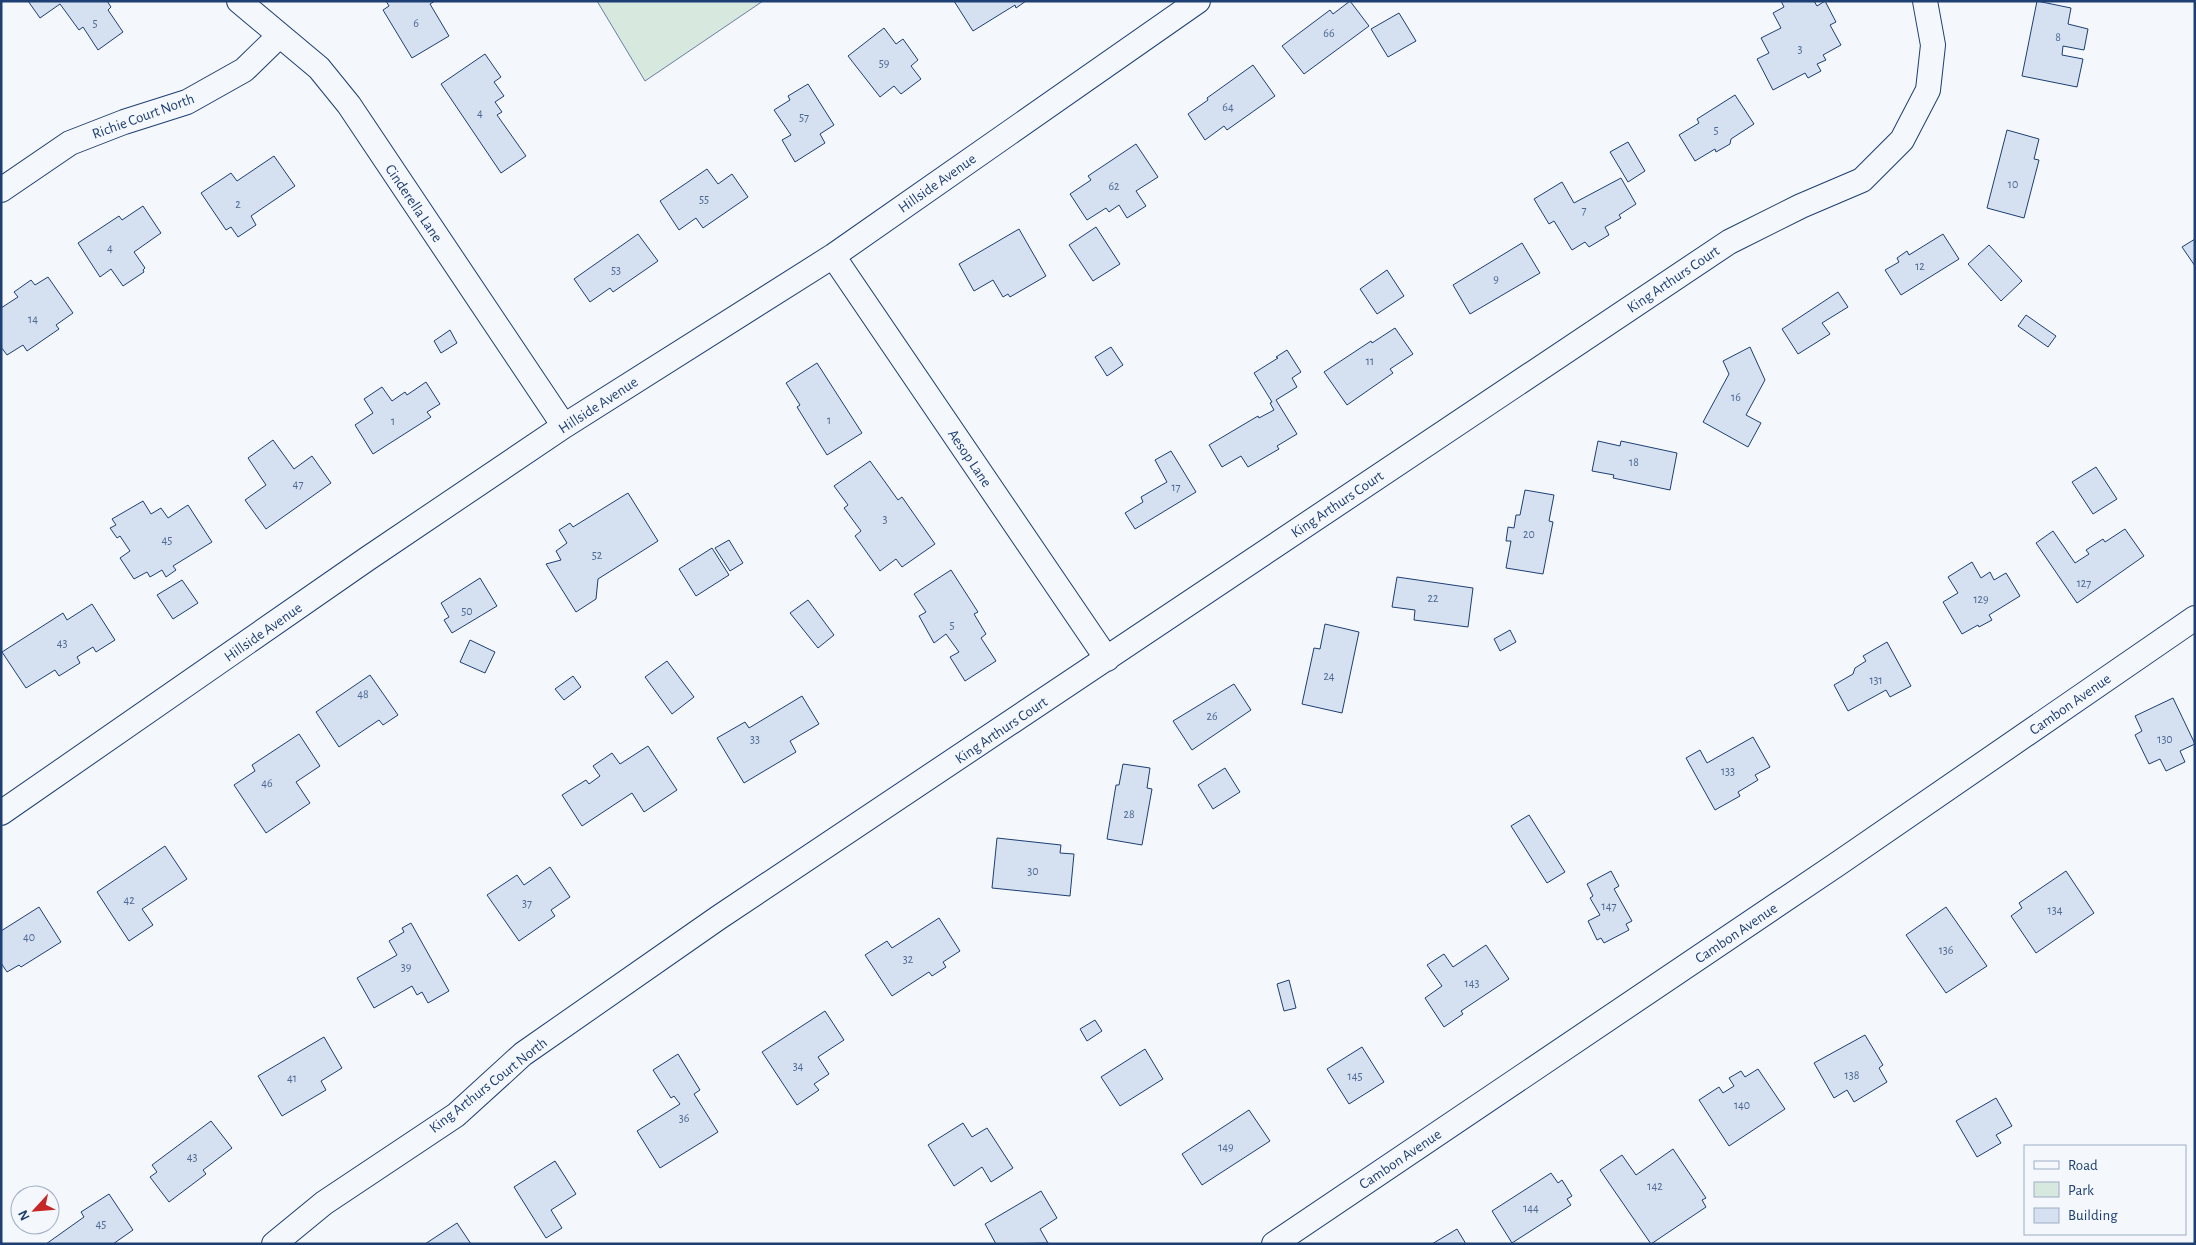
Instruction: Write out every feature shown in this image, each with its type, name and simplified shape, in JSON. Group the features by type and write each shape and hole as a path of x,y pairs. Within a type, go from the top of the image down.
{"street":[{"name":"Cinderella Lane","path":"239,1 319,68 349,105 564,426"},
{"name":"Hillside Avenue","path":"1,813 367,559 564,426 833,256 1198,1"},
{"name":"King Arthurs Court","path":"656,963 718,918 1728,242 1802,206 1862,180 1902,140 1928,90 1933,44 1925,1"},
{"name":"Richie Court North","path":"1,190 70,143 124,122 187,102 244,70 279,36"},
{"name":"Aesop Lane","path":"833,256 1107,659"},
{"name":"Cambon Avenue","path":"1274,1244 1839,863 2195,618"},
{"name":"King Arthurs Court North","path":"274,1244 324,1203 456,1115 524,1054 656,963"}],"green space":[{"path":"597,1 763,1 645,81"}],"building":[{"path":"28,1 107,1 111,7 108,10 123,32 98,50 83,27 79,30 60,4 40,18"},
{"path":"386,1 435,1 430,4 449,36 412,58 383,10 389,6"},
{"path":"954,1 1026,1 1016,8 1015,5 973,31"},
{"path":"1350,1 1369,26 1304,74 1282,46 1330,10 1333,14"},
{"path":"1781,1 1814,1 1817,6 1825,1 1836,22 1830,25 1841,45 1823,55 1826,60 1817,64 1821,71 1808,78 1805,73 1773,90 1757,59 1769,53 1761,38 1781,28 1773,13 1784,7"},
{"path":"2037,1 2071,8 2068,24 2088,29 2084,50 2063,46 2062,55 2083,59 2077,87 2022,76"},
{"path":"1399,13 1416,41 1388,57 1371,29"},
{"path":"884,28 896,44 903,39 918,60 911,66 921,79 901,94 894,86 880,97 848,56"},
{"path":"485,54 501,77 494,82 504,96 495,102 502,112 497,115 526,156 501,173 441,84"},
{"path":"1253,65 1275,96 1227,130 1224,126 1205,140 1188,114"},
{"path":"808,84 834,125 820,134 825,143 795,162 782,140 791,135 774,110 790,100 788,96"},
{"path":"1735,95 1754,124 1731,139 1730,144 1716,152 1715,149 1695,161 1679,135 1699,123 1697,119"},
{"path":"2007,130 2039,139 2034,159 2039,160 2024,218 1987,208"},
{"path":"1628,142 1645,171 1628,182 1610,152"},
{"path":"1136,144 1158,177 1136,191 1146,206 1127,218 1119,205 1109,212 1106,208 1087,220 1070,194 1091,180 1088,176"},
{"path":"274,156 295,186 251,216 256,225 238,237 231,227 226,230 201,193 231,173 237,181"},
{"path":"707,169 718,184 732,174 748,197 703,228 696,218 679,230 660,201"},
{"path":"1621,178 1636,204 1619,215 1621,218 1605,227 1609,235 1589,247 1585,242 1572,250 1554,221 1549,224 1534,199 1562,182 1574,203"},
{"path":"143,206 161,233 134,252 145,268 144,272 123,286 111,269 100,277 78,243 119,216 122,220"},
{"path":"1096,227 1120,264 1093,281 1069,245"},
{"path":"1019,229 1046,276 1010,297 1008,294 1003,297 993,280 974,291 959,264"},
{"path":"638,234 658,261 613,292 610,288 590,302 574,279"},
{"path":"1943,234 1959,259 1901,295 1885,270 1899,262 1897,258 1907,251 1909,255"},
{"path":"2195,239 2195,266 2182,247"},
{"path":"1522,243 1540,273 1470,314 1453,285"},
{"path":"1989,245 2022,281 2001,301 1968,264"},
{"path":"1387,270 1404,296 1377,314 1360,289"},
{"path":"48,277 73,313 56,325 59,329 27,351 23,345 7,355 1,347 1,308 18,297 14,292 31,280 35,285"},
{"path":"1838,292 1848,307 1822,323 1830,334 1798,354 1782,329"},
{"path":"2026,315 2056,336 2048,347 2018,326"},
{"path":"1395,328 1413,354 1390,369 1393,373 1347,405 1324,372 1371,341 1372,343"},
{"path":"450,330 457,343 441,353 434,341"},
{"path":"1111,347 1123,365 1107,376 1095,357"},
{"path":"1750,347 1765,380 1746,415 1761,423 1748,447 1703,422 1729,374 1723,361"},
{"path":"1287,350 1301,372 1292,378 1297,387 1276,400 1297,434 1277,446 1279,449 1248,467 1241,456 1222,467 1209,445 1258,416 1259,418 1274,410 1270,403 1272,402 1254,373"},
{"path":"817,363 862,433 827,455 797,407 800,405 786,383"},
{"path":"426,382 440,404 427,412 431,417 373,454 355,425 373,413 364,399 382,387 392,401 405,392 407,395"},
{"path":"273,440 294,469 312,456 331,483 266,529 245,500 266,485 248,458"},
{"path":"1598,441 1620,446 1621,441 1677,453 1670,490 1613,478 1614,475 1592,471"},
{"path":"1171,451 1196,492 1135,529 1125,513 1143,502 1141,497 1167,482 1155,460"},
{"path":"870,461 898,500 902,497 935,544 902,567 896,559 880,571 855,536 861,531 844,508 848,505 834,486"},
{"path":"2096,467 2117,499 2093,514 2072,482"},
{"path":"1525,490 1554,495 1549,521 1553,522 1543,574 1506,568 1511,541 1506,541 1508,527 1514,528 1516,515 1520,515"},
{"path":"628,493 658,541 598,579 596,599 576,612 546,564 561,560 556,551 567,543 559,530 570,523 573,527"},
{"path":"143,501 151,514 161,508 168,518 188,505 212,542 173,566 176,570 166,577 162,570 150,577 147,572 134,579 120,558 130,551 120,536 117,538 110,528 116,525 112,519"},
{"path":"2125,529 2144,556 2077,603 2036,543 2053,531 2075,563 2089,554 2086,550 2103,539 2105,542"},
{"path":"729,540 743,563 730,571 715,548"},
{"path":"712,548 729,575 696,596 679,569"},
{"path":"1972,562 1981,578 1990,572 1994,580 2006,573 2020,596 1989,615 1992,620 1962,634 1943,602 1958,593 1948,577"},
{"path":"951,570 978,612 974,614 986,634 981,638 996,661 965,681 950,657 959,652 946,634 934,643 919,616 926,612 914,594"},
{"path":"1397,577 1473,588 1468,627 1414,620 1415,610 1392,607"},
{"path":"480,578 497,606 452,633 444,620 449,617 441,603"},
{"path":"182,580 198,603 173,619 157,595"},
{"path":"808,600 834,635 818,648 790,613"},
{"path":"92,604 115,640 96,652 93,647 77,657 80,663 59,676 55,670 26,688 2,652 63,613 67,620"},
{"path":"1325,624 1359,632 1342,713 1302,704 1314,648 1320,649"},
{"path":"1510,630 1516,642 1500,651 1494,639"},
{"path":"470,640 495,652 485,673 460,662"},
{"path":"1887,642 1911,686 1890,697 1886,690 1848,711 1834,685 1853,674 1855,668 1866,661 1863,656"},
{"path":"667,661 694,697 672,714 645,677"},
{"path":"370,675 398,715 383,725 379,720 339,747 316,712"},
{"path":"573,676 581,687 564,700 555,689"},
{"path":"1234,684 1251,710 1192,750 1173,721"},
{"path":"802,696 819,724 790,741 796,752 744,783 717,738 745,722 749,728"},
{"path":"2173,698 2195,744 2180,751 2185,762 2166,771 2160,759 2149,764 2135,735 2142,731 2135,716"},
{"path":"299,734 320,766 296,782 310,803 266,833 234,785 255,771 252,765"},
{"path":"1753,737 1770,767 1755,775 1758,780 1738,792 1740,796 1715,810 1686,758 1700,750 1707,763"},
{"path":"648,746 677,790 644,812 632,793 582,826 562,795 586,780 589,784 600,776 593,766 612,753 620,764"},
{"path":"1123,764 1150,768 1147,788 1152,789 1142,845 1107,839 1116,785 1119,785"},
{"path":"1225,768 1240,792 1213,809 1198,785"},
{"path":"1529,815 1565,872 1547,883 1511,826"},
{"path":"997,838 1061,845 1060,853 1074,854 1070,896 992,888"},
{"path":"165,846 187,879 142,909 153,925 129,941 97,892"},
{"path":"550,867 570,897 551,910 555,916 519,941 487,895 517,875 524,885"},
{"path":"1611,871 1619,886 1614,889 1632,921 1626,924 1629,930 1604,943 1601,938 1597,940 1588,921 1600,915 1590,898 1593,896 1587,884"},
{"path":"2066,871 2094,913 2036,953 2011,916 2022,908 2019,903"},
{"path":"39,907 61,942 21,967 19,965 7,972 1,963 1,931"},
{"path":"1946,907 1987,966 1946,993 1906,935"},
{"path":"939,918 960,951 943,962 946,967 932,976 929,972 892,996 865,955 887,941 892,948"},
{"path":"411,923 449,991 428,1003 422,992 417,995 412,986 374,1008 357,978 397,955 389,941 404,932 402,928"},
{"path":"1486,945 1509,979 1461,1011 1463,1014 1444,1027 1425,998 1442,986 1427,965 1444,954 1453,967"},
{"path":"1289,980 1296,1008 1284,1011 1277,984"},
{"path":"825,1011 844,1040 818,1057 829,1074 814,1084 819,1090 797,1105 762,1052"},
{"path":"1095,1020 1102,1031 1087,1041 1080,1029"},
{"path":"1865,1035 1883,1065 1879,1068 1887,1082 1854,1102 1847,1090 1834,1098 1814,1063"},
{"path":"324,1037 342,1068 321,1081 326,1090 282,1116 258,1076"},
{"path":"1362,1047 1384,1082 1349,1104 1327,1069"},
{"path":"1145,1049 1163,1079 1120,1106 1101,1077"},
{"path":"678,1054 700,1090 694,1094 718,1132 660,1168 637,1131 680,1104 674,1096 671,1098 653,1070"},
{"path":"1758,1069 1785,1109 1729,1146 1699,1100 1719,1087 1723,1093 1734,1086 1729,1078 1741,1071 1745,1077"},
{"path":"1996,1098 2012,1126 1996,1135 2001,1143 1977,1157 1956,1121"},
{"path":"1249,1110 1270,1141 1202,1185 1182,1154"},
{"path":"211,1121 232,1148 203,1170 206,1174 169,1202 150,1177 157,1172 152,1165"},
{"path":"963,1123 972,1137 987,1128 1013,1168 991,1182 982,1167 954,1186 928,1145"},
{"path":"1673,1149 1706,1198 1702,1200 1706,1207 1651,1244 1600,1170 1622,1155 1636,1175"},
{"path":"555,1161 576,1194 551,1210 562,1228 546,1238 514,1187"},
{"path":"1551,1173 1558,1183 1562,1180 1572,1196 1567,1199 1571,1205 1512,1243 1492,1211"},
{"path":"1041,1191 1057,1218 1040,1229 1048,1243 996,1244 985,1224"},
{"path":"109,1194 133,1230 113,1244 46,1244 84,1217 81,1212"},
{"path":"457,1223 471,1244 425,1244"},
{"path":"1457,1229 1466,1244 1432,1244"}]}
